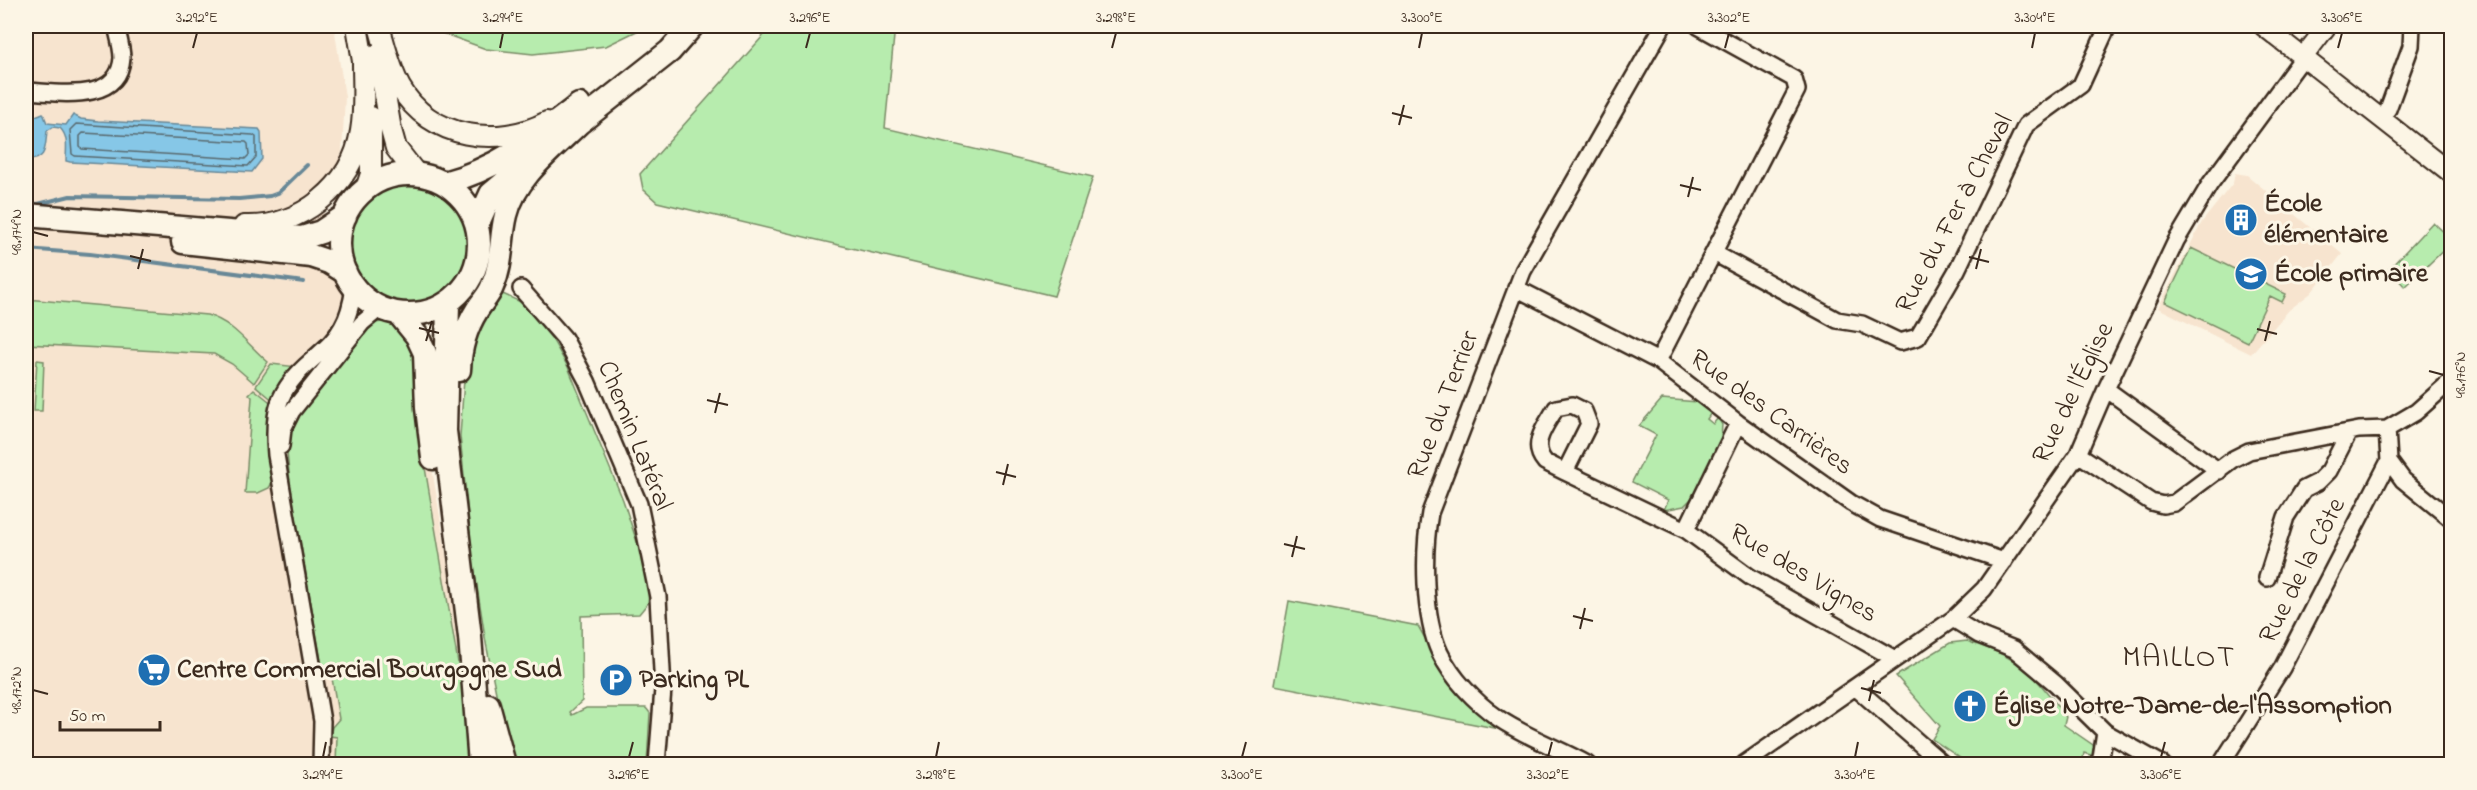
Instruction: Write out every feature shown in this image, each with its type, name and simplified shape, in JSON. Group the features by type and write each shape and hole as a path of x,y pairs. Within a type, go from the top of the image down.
{"main road":[{"path":"26,215 302,238 321,232 345,216 366,189 370,174 372,122 357,26"},
{"path":"373,26 396,148 417,175"},
{"path":"379,26 400,88 420,111 445,128 470,136 498,137 529,131 582,112"},
{"path":"477,225 491,194 661,43 688,28"},
{"path":"113,221 250,226 279,223 306,211 325,197 342,178 354,156 361,130 363,62"},
{"path":"444,183 471,176 520,151 582,112"},
{"path":"453,500 460,355 463,338 470,322 491,289 498,271 506,213 514,196 526,176 582,112"},
{"path":"366,189 390,177 417,175 444,183 465,201 477,225 480,247 476,269 465,288 448,303 425,313 389,311"},
{"path":"345,216 339,247 350,280"},
{"path":"26,230 168,241 311,256 329,262 350,280 366,300 389,311 417,336 425,353 430,439 440,502 465,603"},
{"path":"448,303 445,431 470,637 480,765"},
{"path":"470,637 504,765"}],"street":[{"name":"Rue du Terrier","path":"1587,765 1499,719 1483,706 1452,673 1440,653 1431,617 1425,566 1426,540 1430,513 1523,270 1662,26"},
{"path":"1658,361 1793,99 1797,84 1794,79 1698,26"},
{"name":"Rue du Fer à Cheval","path":"1713,254 1837,320 1862,324 1900,342 1918,337 1957,270 2026,125 2081,85 2108,26"},
{"path":"2263,26 2451,174"},
{"path":"2304,56 2327,26"},
{"path":"2381,118 2388,109 2411,46 2412,26"},
{"path":"26,91 89,94 100,89 112,80 122,59 117,31"},
{"name":"Rue de l'Église","path":"1744,765 1953,619 1984,589 2078,454 2176,241 2210,184 2304,56"},
{"path":"321,765 322,721 273,426 282,394 310,361 326,350 343,327 350,280"},
{"name":"Rue des Carrières","path":"1516,288 1658,361 1823,485 1880,519 2004,561"},
{"name":"Chemin Latéral","path":"521,289 564,338 587,381 639,504 658,597 663,689 657,765"},
{"path":"280,470 281,435 286,420 362,323 389,311"},
{"path":"2078,454 2151,502 2174,503 2234,459 2249,451 2349,432 2386,429 2415,412 2451,380"},
{"path":"2106,389 2219,471"},
{"name":"Rue des Vignes","path":"1686,530 1738,423"},
{"path":"2386,429 2389,461 2403,480 2451,520"},
{"path":"2267,578 2286,518 2304,489 2318,482 2329,471 2349,432"},
{"name":"Rue de la Côte","path":"2221,765 2282,668 2389,461"},
{"name":"Rue des Vignes","path":"1565,472 1686,530 1750,577 1895,659"},
{"path":"1953,619 1979,635 2014,649 2056,684 2105,732 2162,765"},
{"path":"1855,687 1943,765"},
{"path":"2100,765 2105,732"}],"shaded area":[{"path":"26,26 334,26 345,97 342,152 314,246 410,336 481,764 26,764"},
{"name":"École primaire","path":"2235,173 2247,175 2342,254 2311,293 2289,310 2251,354 2158,308 2202,222 2233,183"}],"green space":[{"path":"432,26 647,26 606,46 533,54 486,49 442,33"},
{"path":"772,26 895,26 885,128 1093,177 1054,296 657,202 643,189 640,174"},
{"path":"409,183 433,188 444,193 453,201 461,210 466,221 471,245 466,269 461,280 453,289 444,297 433,302 409,307 385,302 374,297 365,289 357,280 352,269 347,245 352,221 357,210 365,201 374,193 385,188"},
{"path":"2433,222 2451,239 2451,243 2405,287 2389,269"},
{"path":"2191,248 2286,294 2282,302 2270,296 2248,342 2165,302"},
{"path":"496,291 523,303 552,339 568,367 623,500 644,563 649,591 648,603 639,614 581,616 582,701 570,712 572,715 586,708 646,708 650,713 647,764 514,764 506,743 486,643 472,555 460,436 466,351"},
{"path":"26,299 207,315 232,328 268,362 254,383 232,364 214,354 26,344"},
{"path":"383,322 396,325 414,348 420,438 469,728 468,764 336,764 337,737 330,736 332,727 339,719 332,678 323,673 290,483 286,442 297,410 357,335 373,323"},
{"path":"37,360 44,361 42,411 34,411"},
{"path":"271,364 298,367 275,402 256,386"},
{"path":"254,389 274,405 275,478 269,488 258,493 245,493 252,397 249,394"},
{"path":"1662,399 1698,402 1711,413 1707,419 1713,424 1718,418 1722,425 1721,438 1695,495 1684,506 1664,510 1668,500 1632,482 1656,435 1639,426"},
{"path":"1289,601 1418,626 1436,658 1500,729 1274,685"},
{"path":"1967,641 2002,655 2025,669 2066,717 2064,725 2096,747 2101,758 2084,753 2082,764 1969,764 1932,739 1940,726 1896,676 1950,643"}],"water":[{"path":"43,113 47,123 66,125 73,115 81,119 98,121 259,129 262,159 252,172 70,162 66,161 65,135 60,128 53,127 47,131 45,148 41,156 33,160 26,160 26,117"}],"waterway":[{"path":"26,203 38,204 70,196 239,199 270,196 278,193 307,165"},
{"path":"26,249 90,254 304,282"}],"place":[{"name":"École élémentaire","path":"2241,220"},
{"name":"École primaire","path":"2251,274"},
{"name":"Centre Commercial Bourgogne Sud","path":"154,670"},
{"name":"Parking PL","path":"616,680"},
{"name":"Église Notre-Dame-de-l'Assomption","path":"1970,706"}],"district":[{"name":"MAILLOT","path":"2179,659"}]}
